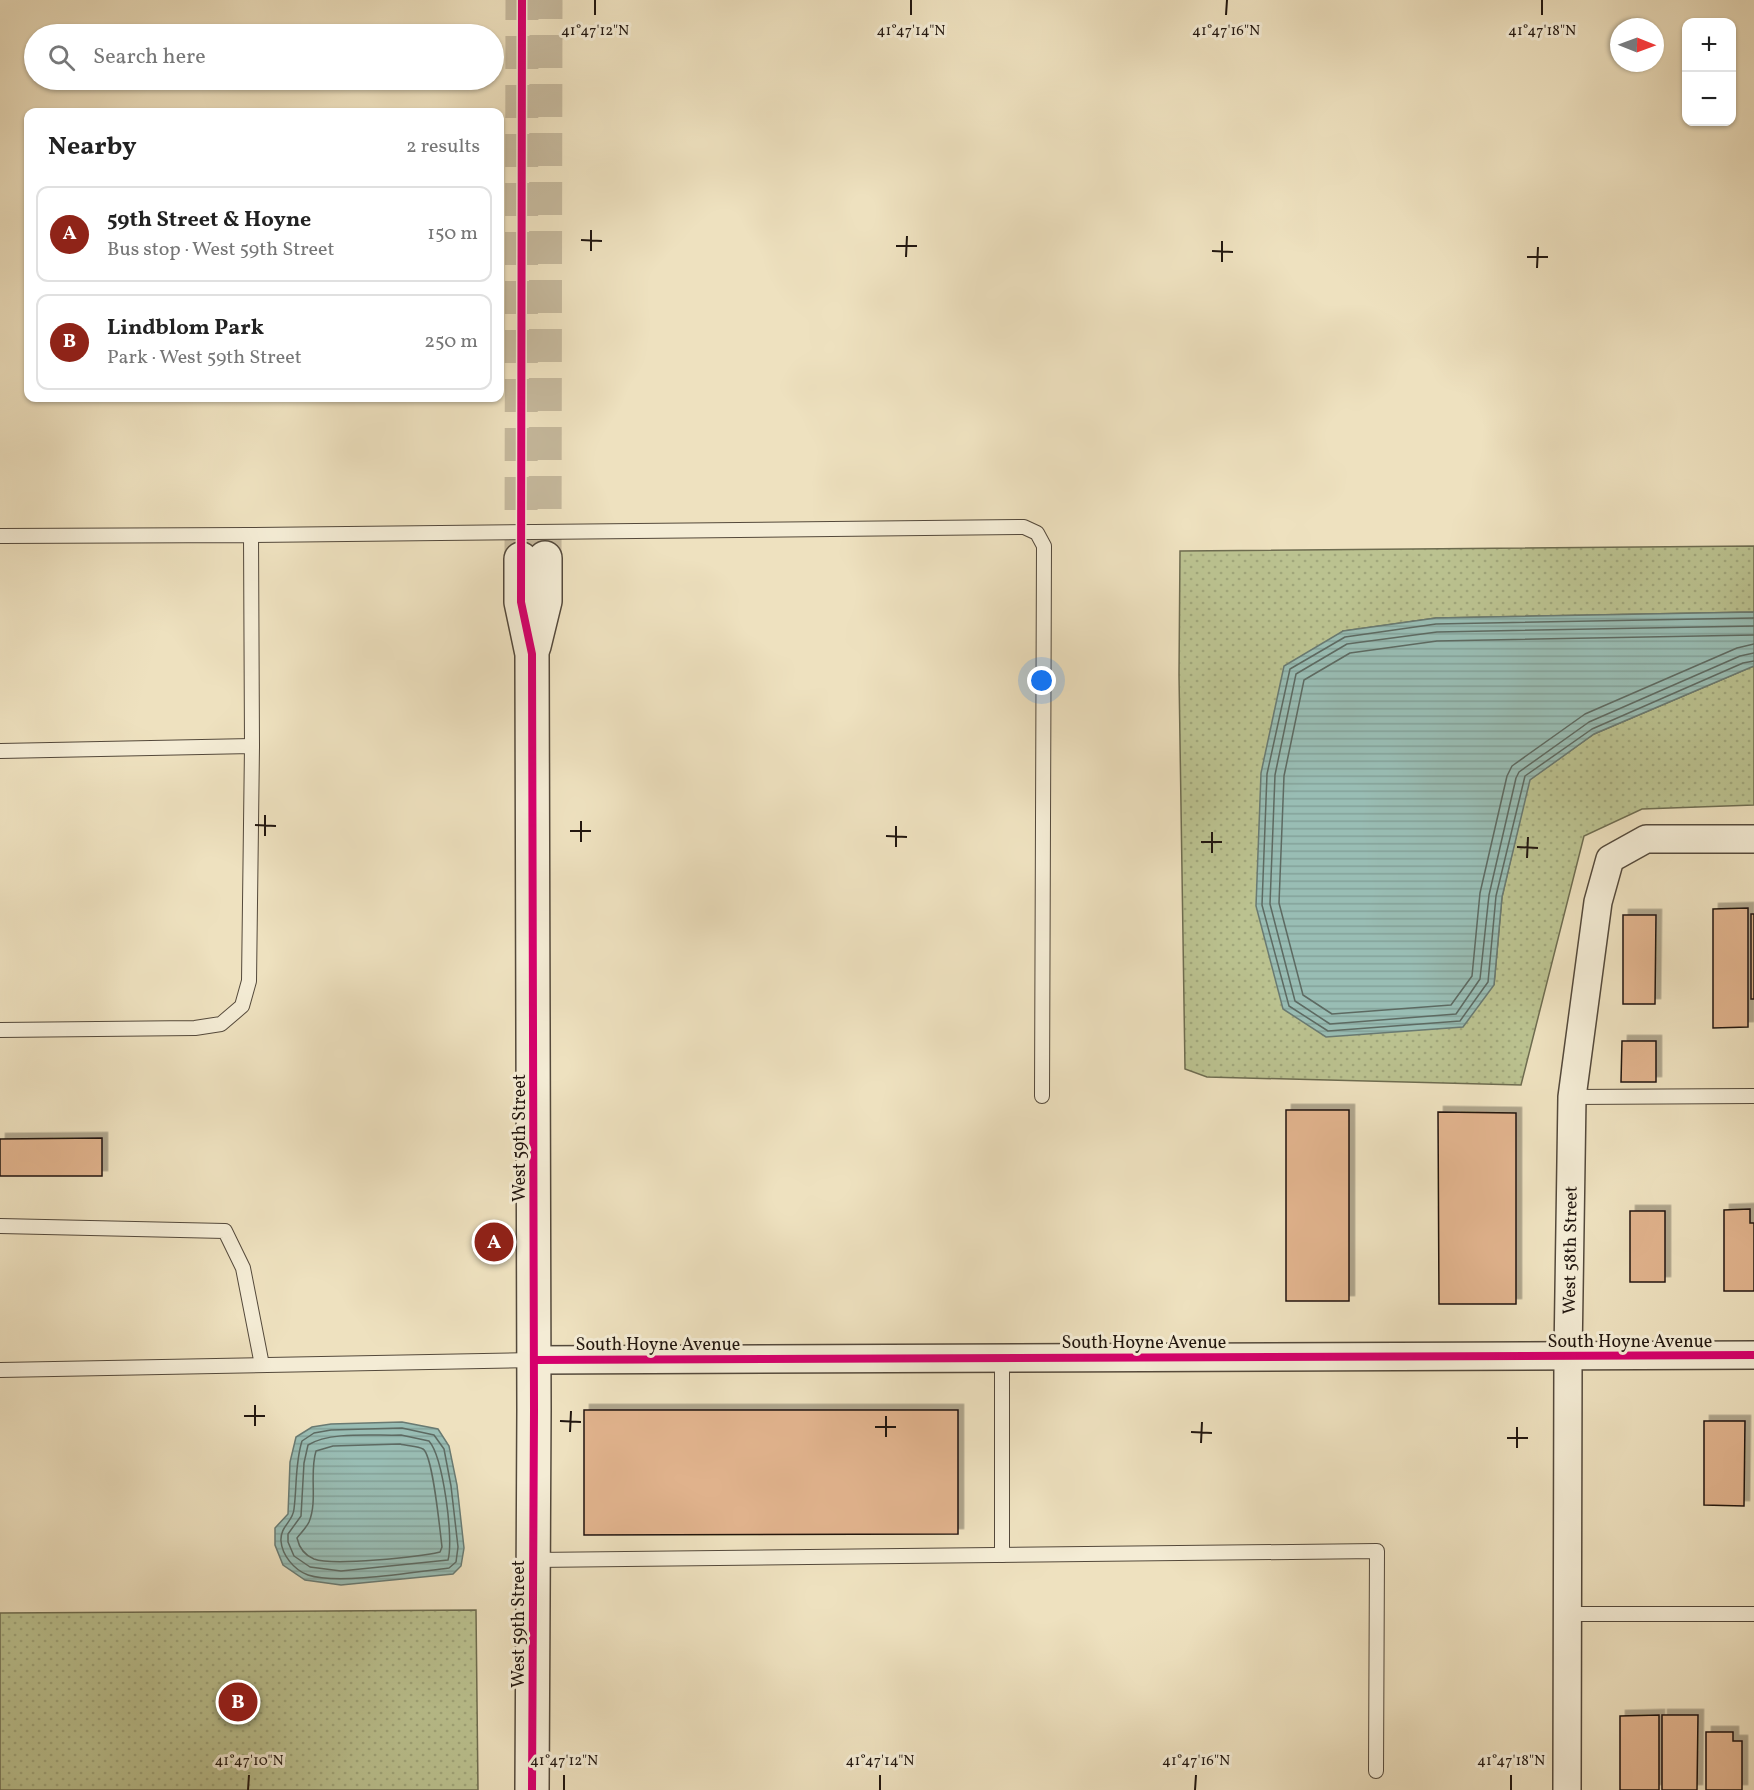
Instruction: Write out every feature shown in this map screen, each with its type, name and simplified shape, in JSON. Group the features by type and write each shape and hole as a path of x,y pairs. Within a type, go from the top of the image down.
{"street":[{"name":"West 59th Street","path":"532,1790 534,1360 532,654 521,602 533,559"},
{"name":"West 58th Street","path":"1567,1790 1568,1356 1572,1097 1598,902 1610,859 1646,839 1754,839"},
{"name":"South Hoyne Avenue","path":"534,1360 1754,1355"}],"lane":[{"path":"0,536 1024,527 1037,533 1044,546 1042,1096"},
{"path":"0,1030 195,1028 221,1024 242,1006 249,981 252,746 251,535"},
{"path":"0,752 252,746"},
{"path":"1572,1097 1754,1096"},
{"path":"0,1226 225,1231 243,1268 262,1365"},
{"path":"1002,1358 1002,1555"},
{"path":"0,1370 534,1360"},
{"path":"534,1560 1377,1551 1376,1771"},
{"path":"1568,1614 1754,1614"}],"green space":[{"path":"1754,546 1754,612 1436,618 1343,631 1494,985 1502,897 1529,780 1594,734 1754,666 1754,805 1642,809 1584,836 1521,1085 1207,1077 1185,1069 1179,675 1180,551"},
{"path":"476,1610 478,1790 0,1790 0,1613"}],"water":[{"path":"1754,612 1754,666 1594,734 1530,780 1502,897 1494,985 1463,1027 1326,1037 1283,1009 1256,906 1261,773 1284,666 1343,631 1436,618"},
{"path":"402,1422 438,1429 449,1446 457,1485 464,1548 461,1566 453,1574 341,1585 305,1580 283,1565 275,1545 275,1528 288,1514 290,1462 296,1437 312,1427 331,1424"}],"building":[{"path":"1748,908 1748,1027 1713,1028 1713,909"},
{"path":"1751,914 1754,914 1754,999 1751,999"},
{"path":"1623,915 1656,915 1655,1004 1623,1004"},
{"path":"1622,1041 1656,1041 1656,1082 1621,1082"},
{"path":"1286,1110 1349,1110 1349,1301 1286,1301"},
{"path":"1438,1112 1516,1113 1516,1304 1439,1304"},
{"path":"102,1138 102,1176 0,1176 0,1139"},
{"path":"1750,1209 1750,1223 1754,1223 1754,1291 1724,1291 1724,1210"},
{"path":"1630,1211 1665,1211 1665,1282 1630,1282"},
{"path":"584,1410 958,1410 958,1534 584,1535"},
{"path":"1704,1421 1745,1421 1744,1506 1704,1505"},
{"path":"1659,1715 1659,1790 1620,1790 1620,1716"},
{"path":"1662,1715 1698,1715 1697,1790 1662,1790"},
{"path":"1706,1732 1733,1732 1733,1741 1742,1741 1742,1790 1706,1790"}],"tunnel":[{"path":"521,559 522,0"},
{"path":"545,558 546,0"}],"cycle path":[{"path":"522,0 521,602 532,654 534,1409 532,1790"},
{"path":"534,1360 1754,1355"}],"place":[{"name":"59th Street & Hoyne","path":"494,1242"},
{"name":"Lindblom Park","path":"238,1702"}]}
